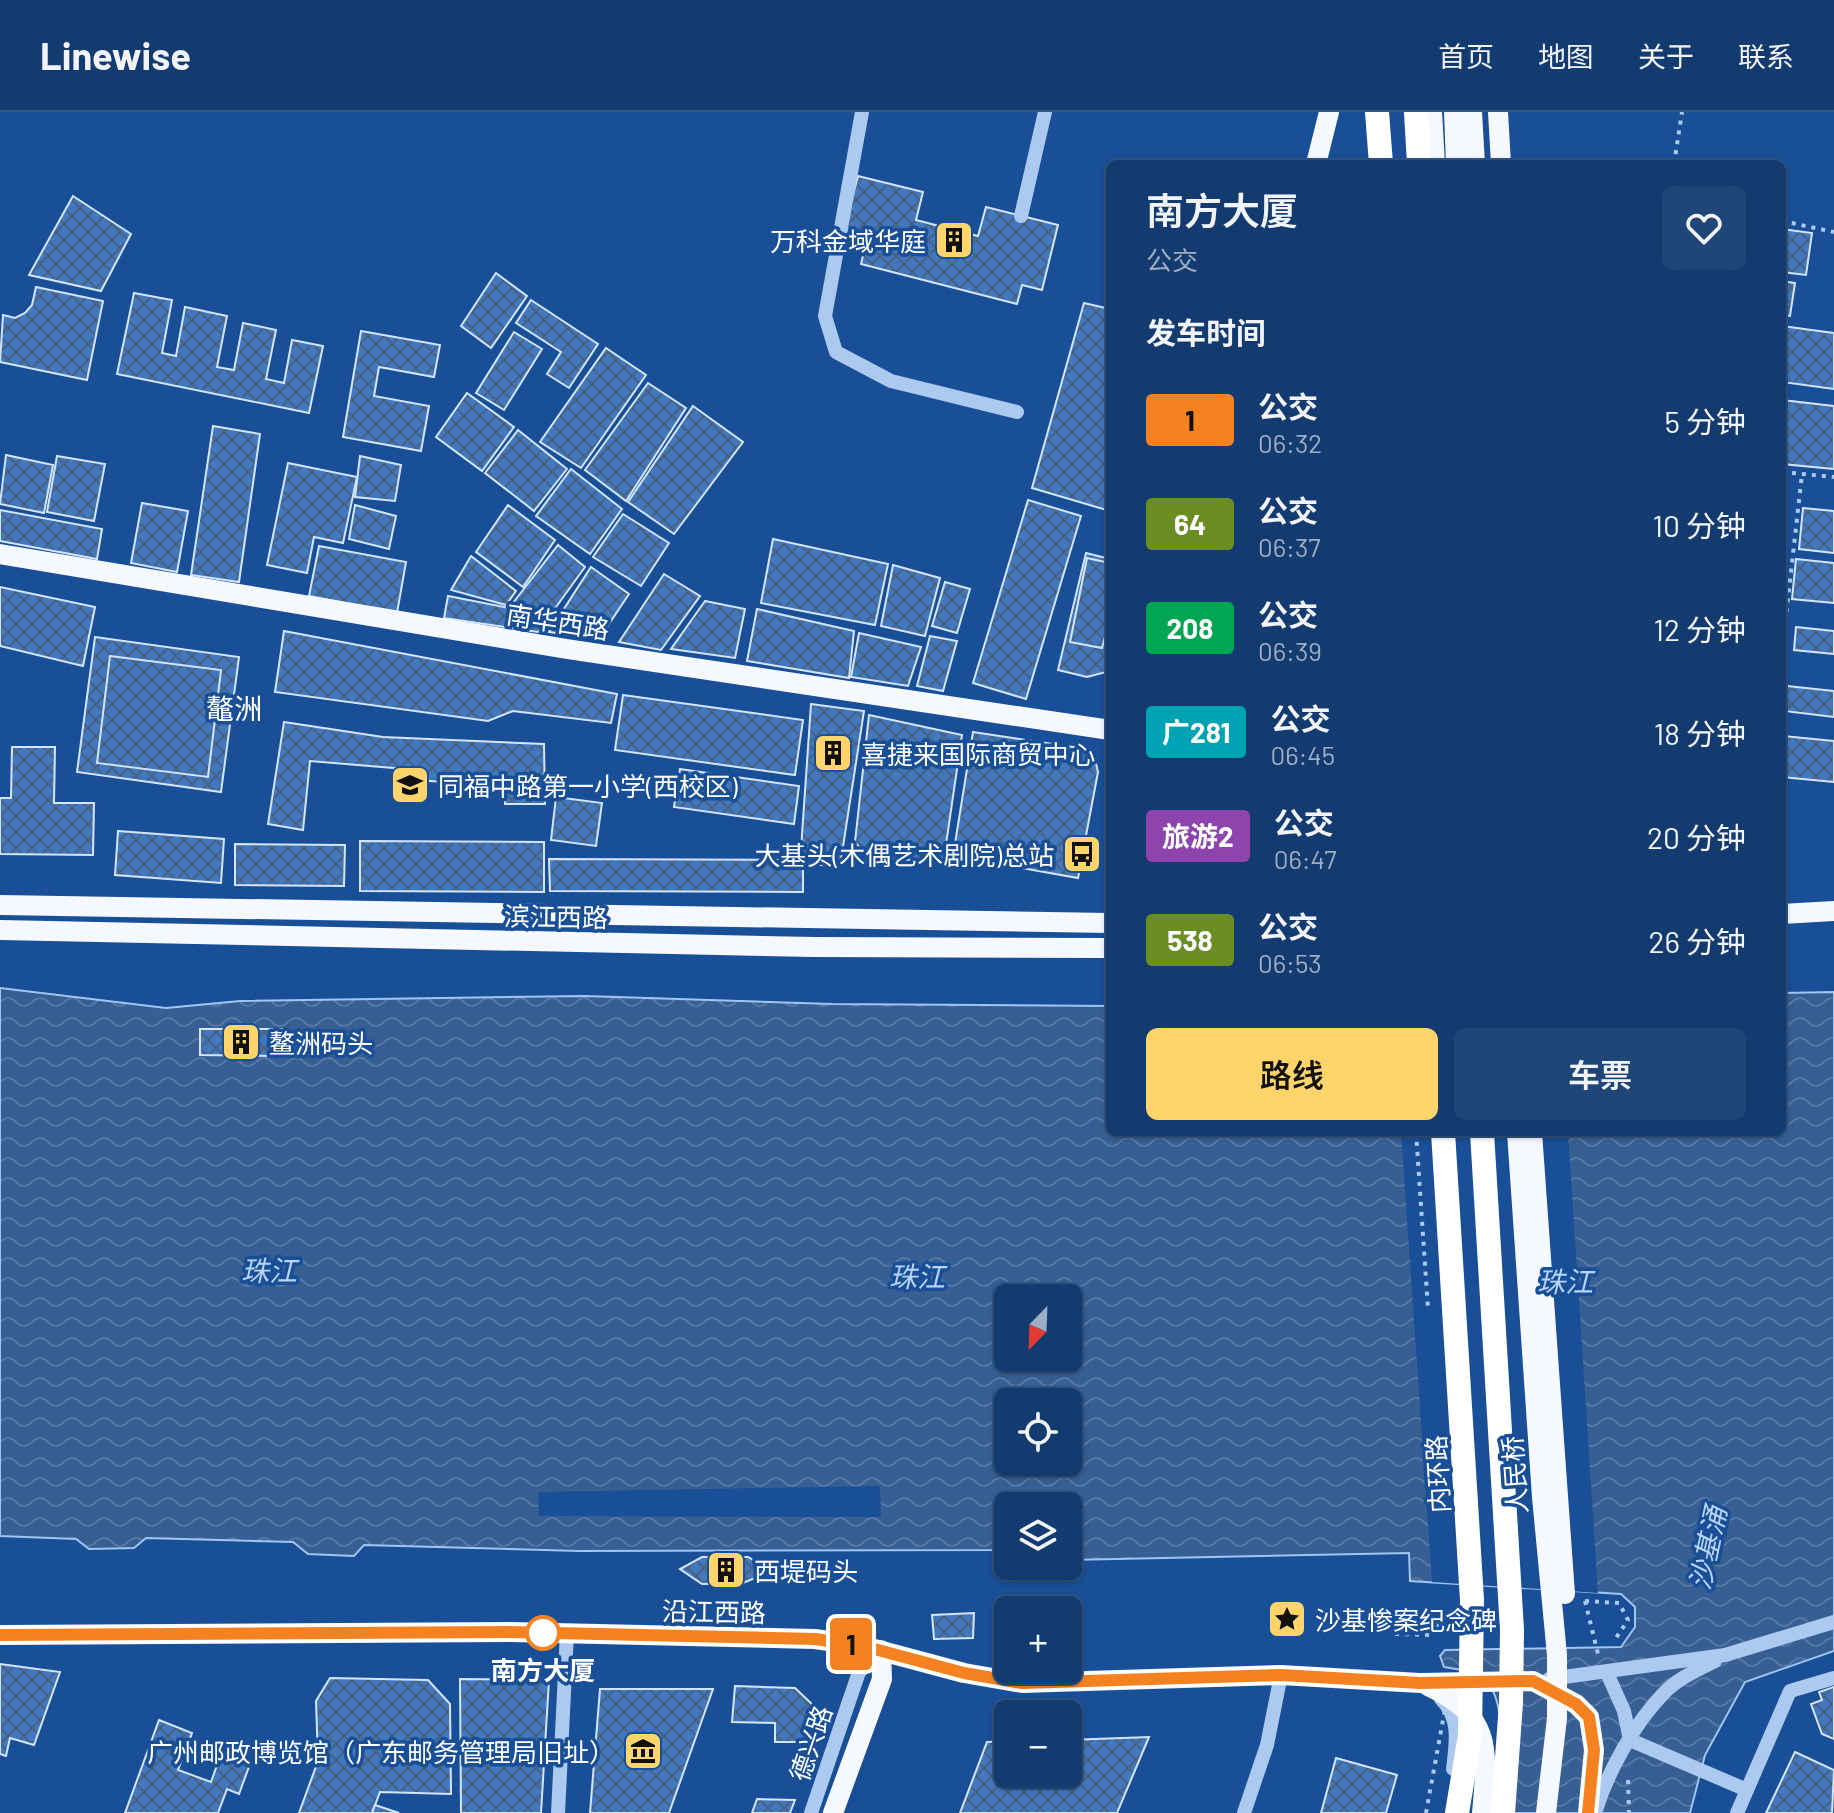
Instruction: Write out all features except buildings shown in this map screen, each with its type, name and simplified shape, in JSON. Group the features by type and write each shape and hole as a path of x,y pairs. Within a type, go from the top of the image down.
{"highway":[{"path":"1377,112 1381,160"},
{"path":"1416,112 1419,160"},
{"name":"内环路","path":"1443,1136 1472,1600 1470,1735 1457,1813"},
{"path":"1482,1136 1510,1573 1522,1682 1503,1813"}],"main road":[{"path":"1317,160 1329,112"},
{"path":"1432,112 1435,160"},
{"path":"1454,112 1456,160"},
{"path":"1472,112 1475,160"},
{"path":"1498,112 1500,157"},
{"name":"南华西路","path":"0,554 567,649 1106,729"},
{"name":"滨江西路","path":"0,905 1106,923"},
{"path":"1786,914 1834,911"},
{"name":"滨江西路","path":"0,930 737,945 1106,948"},
{"name":"人民桥","path":"1517,1136 1542,1497 1557,1655 1557,1718 1546,1813"},
{"name":"人民桥","path":"1532,1136 1569,1643 1569,1719 1558,1813"},
{"name":"沿江西路","path":"0,1635 567,1633 815,1639 881,1650 964,1673 1022,1683 1281,1675 1420,1683 1522,1682"},
{"path":"0,1644 50,1636"},
{"path":"833,1813 882,1679 881,1650"},
{"path":"1522,1682 1576,1704 1589,1717 1594,1750 1588,1813"},
{"path":"1420,1683 1458,1701 1475,1720 1484,1770 1482,1813"}],"street":[{"path":"862,112 825,316 836,352 891,381 1017,412"},
{"path":"1021,216 1045,112"},
{"path":"1522,1682 1725,1655 1834,1622"},
{"path":"558,1813 567,1633"},
{"name":"德兴路","path":"811,1813 859,1672 881,1650"},
{"path":"1595,1813 1630,1740 1663,1694 1725,1655"},
{"path":"1607,1673 1624,1711 1630,1740"},
{"path":"1244,1813 1267,1745 1281,1675"},
{"path":"1737,1813 1741,1788 1790,1691 1834,1678"},
{"path":"1420,1683 1449,1707 1456,1726 1445,1813"},
{"path":"1630,1740 1741,1788"}],"path":[{"path":"1675,160 1682,112"},
{"path":"1786,222 1834,232"},
{"path":"1786,472 1834,477"},
{"path":"1786,616 1802,474"},
{"path":"1416,1136 1429,1318"},
{"path":"1585,1601 1619,1603 1628,1620 1616,1638"},
{"path":"1448,1612 1449,1640"},
{"path":"1395,1626 1449,1625"},
{"path":"1395,1634 1433,1635"},
{"path":"1426,1813 1446,1701"}],"water":[{"path":"0,988 166,1008 240,1001 585,996 832,1004 1106,1006 1106,1136 1786,1136 1786,993 1834,992 1834,1651 1745,1682 1705,1755 1690,1813 1492,1813 1500,1740 1497,1702 1491,1687 1480,1676 1444,1667 1440,1656 1445,1650 1621,1647 1635,1627 1635,1607 1621,1594 1410,1581 1409,1553 1082,1560 1082,1492 994,1492 994,1550 579,1551 364,1545 354,1556 308,1554 293,1542 146,1538 134,1548 89,1549 76,1539 0,1536"}],"pier":[{"path":"1401,1136 1568,1136 1598,1593 1432,1582"},
{"path":"880,1486 881,1517 539,1516 538,1492"}],"bus line":[{"name":"1","path":"0,1635 510,1632 815,1639 845,1642 917,1658 964,1673 1022,1683 1281,1675 1420,1683 1533,1681 1576,1704 1589,1717 1594,1750 1588,1813"}],"place":[{"name":"万科金域华庭","path":"954,240"},
{"name":"喜捷来国际商贸中心","path":"833,753"},
{"name":"同福中路第一小学(西校区)","path":"410,785"},
{"name":"大基头(木偶艺术剧院)总站","path":"1082,854"},
{"name":"鳌洲码头","path":"241,1042"},
{"name":"西堤码头","path":"726,1570"},
{"name":"沙基惨案纪念碑","path":"1287,1619"},
{"name":"南方大厦","path":"543,1633"},
{"name":"广州邮政博览馆（广东邮务管理局旧址）","path":"643,1751"}],"district":[{"name":"鼇洲","path":"234,708"}],"water label":[{"name":"珠江","path":"269,1270"},
{"name":"珠江","path":"917,1276"},
{"name":"珠江","path":"1565,1281"},
{"name":"沙基涌","path":"1707,1548"}]}
